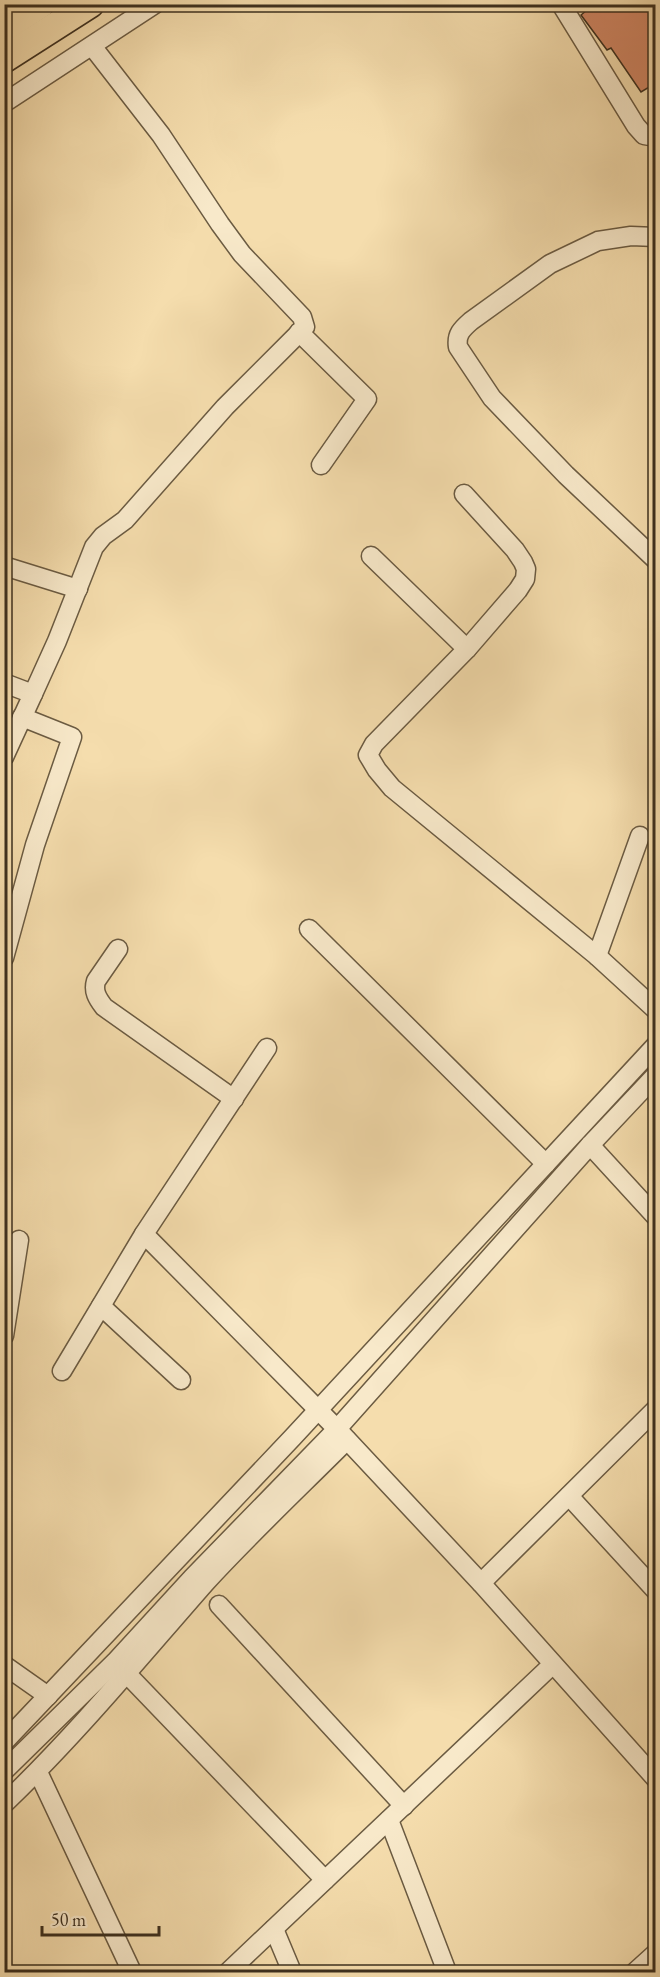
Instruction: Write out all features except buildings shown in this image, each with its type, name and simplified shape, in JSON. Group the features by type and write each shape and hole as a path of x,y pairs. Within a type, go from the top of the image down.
{"highway":[{"path":"4,28 41,4"},
{"path":"4,59 90,4"}],"street":[{"path":"4,102 155,4"},
{"path":"561,4 636,126 644,135 656,137"},
{"path":"4,757 57,641 94,547 103,536 125,520 225,407 305,327 302,317 242,254 160,135 92,45"},
{"path":"656,237 631,236 598,241 550,264 471,321 460,330 457,338 458,347 492,398 566,476 656,560"},
{"path":"299,332 368,399 321,465"},
{"path":"464,494 515,550 526,569 525,579 519,590 467,649 374,744 368,755 392,788 597,956 656,1010"},
{"path":"371,556 467,649"},
{"path":"4,566 78,589"},
{"path":"4,683 33,694"},
{"path":"4,958 35,845 72,738 22,717"},
{"path":"597,956 640,836"},
{"path":"309,929 546,1164"},
{"path":"118,949 96,981 94,987 98,999 111,1012 234,1099"},
{"path":"4,1742 656,1045"},
{"path":"62,1371 144,1234 267,1048"},
{"path":"4,1804 38,1772 342,1435 590,1145 656,1075"},
{"path":"590,1145 656,1217"},
{"path":"144,1234 342,1435 481,1583 656,1779"},
{"path":"4,1335 19,1240"},
{"path":"101,1306 181,1380"},
{"path":"481,1583 654,1413"},
{"path":"4,1772 115,1662 208,1561 342,1435"},
{"path":"569,1496 656,1591"},
{"path":"219,1605 404,1806"},
{"path":"4,1665 48,1696"},
{"path":"228,1972 552,1665"},
{"path":"127,1674 325,1880"},
{"path":"38,1772 132,1972"},
{"path":"389,1820 447,1972"},
{"path":"274,1929 292,1972"},
{"path":"636,1972 656,1953"}]}
